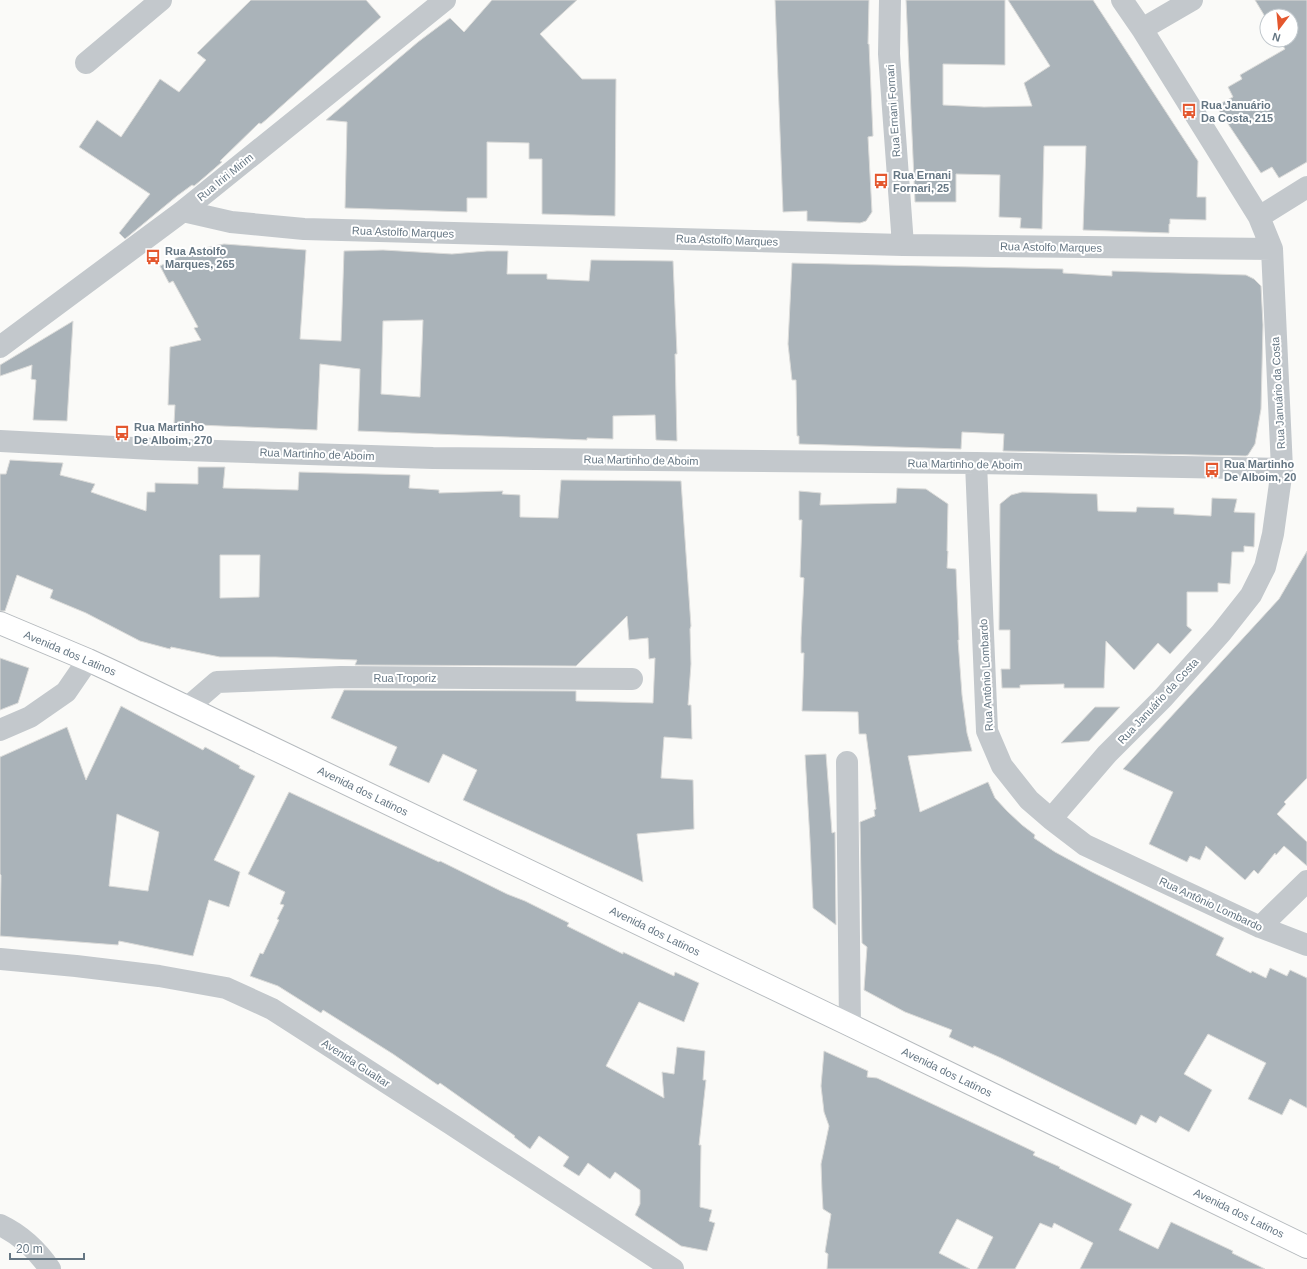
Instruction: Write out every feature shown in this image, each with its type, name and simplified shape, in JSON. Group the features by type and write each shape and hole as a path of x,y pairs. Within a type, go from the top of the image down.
{"main road":[{"name":"Avenida dos Latinos","path":"0,623 88,660 188,707 850,1025 1307,1247"}],"street":[{"path":"86,63 161,0"},
{"name":"Rua Iriri Mirim","path":"0,347 183,211 444,0"},
{"name":"Rua Ernani Fornari","path":"890,0 889,54 903,245"},
{"name":"Rua Januário da Costa","path":"1051,819 1107,754 1163,698 1221,633 1251,595 1265,568 1273,534 1282,469 1272,248 1259,217 1142,29 1122,0"},
{"path":"1142,29 1192,0"},
{"path":"1259,217 1307,186"},
{"name":"Rua Astolfo Marques","path":"183,211 231,222 304,229 903,245 1272,248"},
{"name":"Rua Martinho de Aboim","path":"0,441 153,449 433,458 976,463 1282,469"},
{"name":"Rua Antônio Lombardo","path":"976,463 987,731 1002,766 1029,800 1085,845 1260,927 1307,945"},
{"path":"0,730 30,717 66,692 88,660"},
{"name":"Rua Troporiz","path":"188,707 217,682 340,677 632,679"},
{"path":"846,762 850,1025"},
{"path":"1260,927 1307,881"},
{"name":"Avenida Gualtar","path":"0,959 159,976 226,988 278,1013 458,1128 673,1269"},
{"path":"0,1225 11,1230 29,1244 50,1269"}],"building":[{"path":"251,0 366,0 381,17 267,119 261,124 259,123 220,161 222,162 194,186 192,185 177,196 125,239 119,233 150,194 79,147 97,120 121,137 160,79 179,92 206,60 197,53"},
{"path":"492,0 577,0 540,34 582,79 616,79 615,216 542,214 542,159 529,159 529,143 487,142 487,198 467,198 467,212 345,208 347,122 326,120 418,42 450,18 464,32"},
{"path":"775,0 869,0 868,44 873,136 868,137 872,212 866,221 860,223 807,221 807,211 783,212"},
{"path":"906,0 1005,0 1005,65 943,64 943,105 984,107 1032,106 1024,83 1050,66 1008,0 1093,0 1198,161 1197,197 1206,197 1206,220 1170,219 1169,233 1083,230 1086,146 1044,146 1042,229 1020,228 1021,218 999,217 1000,175 956,174 956,202 915,202"},
{"path":"1255,0 1307,0 1307,162 1279,178 1272,167 1261,173 1216,106 1233,97 1228,87 1242,79 1240,75 1285,49 1284,48 1299,48 1299,8 1260,8"},
{"path":"224,244 306,250 300,339 341,341 344,251 383,250 452,254 508,251 507,274 547,274 547,279 589,281 591,260 673,261 677,354 675,354 677,441 656,440 655,415 613,416 613,439 587,438 587,440 358,431 360,369 320,364 317,430 174,424 175,405 168,405 170,347 201,340 194,328 198,327 173,281 169,283 160,266 190,251","holes":["423,320 420,397 381,394 383,321"]},
{"path":"792,263 1063,269 1063,273 1112,276 1112,271 1246,275 1254,279 1261,286 1263,325 1261,409 1255,444 1246,456 1003,451 1004,434 962,432 961,449 799,444 799,436 797,436 796,380 792,380 788,344"},
{"path":"73,321 67,421 33,420 36,380 31,379 32,365 0,376 0,365"},
{"path":"10,460 63,463 60,475 95,484 91,492 146,511 147,492 155,492 155,483 198,484 198,467 225,467 223,488 298,490 299,472 410,475 409,488 439,490 439,493 503,491 502,494 520,495 520,517 558,518 561,480 681,481 691,626 691,664 688,705 691,705 692,739 664,737 661,778 693,780 694,829 637,834 643,882 463,800 477,770 443,754 429,783 389,765 397,747 331,718 344,690 576,691 576,701 653,703 655,658 649,659 648,638 629,640 627,616 576,666 355,665 357,660 276,657 220,657 171,647 170,649 140,641 86,613 50,598 53,590 17,575 5,611 0,611 0,474 6,474","holes":["220,555 260,555 259,597 220,598"]},
{"path":"897,488 926,489 948,504 947,568 956,569 958,640 962,695 967,733 972,751 908,756 920,812 988,782 995,798 1007,811 1035,835 1034,838 1055,852 1224,938 1216,955 1251,973 1252,971 1266,978 1270,968 1287,976 1290,970 1307,978 1307,1108 1290,1099 1282,1115 1248,1099 1266,1063 1208,1034 1184,1074 1212,1090 1189,1132 1160,1116 1156,1123 1141,1115 1136,1125 1001,1058 974,1046 973,1048 949,1037 952,1030 905,1012 864,990 867,947 862,943 860,822 875,816 874,810 876,809 866,734 859,734 858,712 802,711 804,653 801,653 801,638 804,578 800,577 802,520 799,520 799,491 821,493 820,505 896,503"},
{"path":"1022,492 1097,494 1098,511 1136,512 1137,507 1174,508 1174,514 1211,516 1212,498 1237,499 1234,512 1255,513 1254,547 1244,546 1244,552 1232,552 1230,584 1218,583 1218,592 1187,592 1187,626 1192,630 1170,654 1158,643 1134,670 1106,641 1104,688 1064,688 1064,684 1020,685 1020,688 1002,688 1001,669 1010,669 1010,630 999,630 1000,504 1011,495"},
{"path":"1307,551 1307,778 1284,802 1286,804 1277,814 1307,842 1307,866 1284,846 1276,855 1275,853 1258,874 1254,870 1245,880 1206,846 1200,860 1190,856 1187,862 1149,844 1173,792 1123,769 1279,599"},
{"path":"0,658 29,668 18,703 0,710"},
{"path":"121,706 203,750 205,747 255,776 214,860 240,872 229,907 209,900 193,956 119,941 118,945 0,936 0,757 67,727 86,780","holes":["117,814 159,832 148,891 109,886"]},
{"path":"1095,707 1120,707 1089,741 1061,743"},
{"path":"826,754 832,833 835,832 836,925 813,908 805,755"},
{"path":"289,792 525,901 569,923 567,926 623,954 623,952 674,976 675,972 699,983 684,1022 639,1002 606,1066 664,1098 662,1072 674,1074 677,1047 705,1051 703,1080 706,1080 699,1145 701,1145 700,1207 712,1210 709,1221 715,1223 707,1251 681,1246 635,1215 640,1204 640,1190 615,1172 610,1179 588,1163 579,1176 563,1166 569,1157 539,1136 530,1149 514,1137 515,1136 440,1083 438,1085 393,1054 323,1010 321,1013 278,986 250,976 260,953 263,954 279,920 277,919 284,905 280,904 285,892 248,874"},
{"path":"824,1051 868,1071 867,1077 877,1078 1035,1152 1033,1155 1060,1167 1059,1168 1132,1204 1119,1230 1158,1249 1171,1222 1233,1251 1232,1253 1265,1269 1080,1269 1093,1243 1054,1223 1052,1228 1040,1223 1015,1269 977,1269 993,1237 957,1219 939,1253 970,1269 827,1269 828,1254 825,1252 831,1214 823,1209 822,1191 821,1164 829,1126 824,1112 821,1086"}],"place":[{"name":"Rua Januário Da Costa, 215","path":"1189,111"},
{"name":"Rua Ernani Fornari, 25","path":"881,181"},
{"name":"Rua Astolfo Marques, 265","path":"153,257"},
{"name":"Rua Martinho De Alboim, 270","path":"122,433"},
{"name":"Rua Martinho De Alboim, 20","path":"1212,470"}]}
